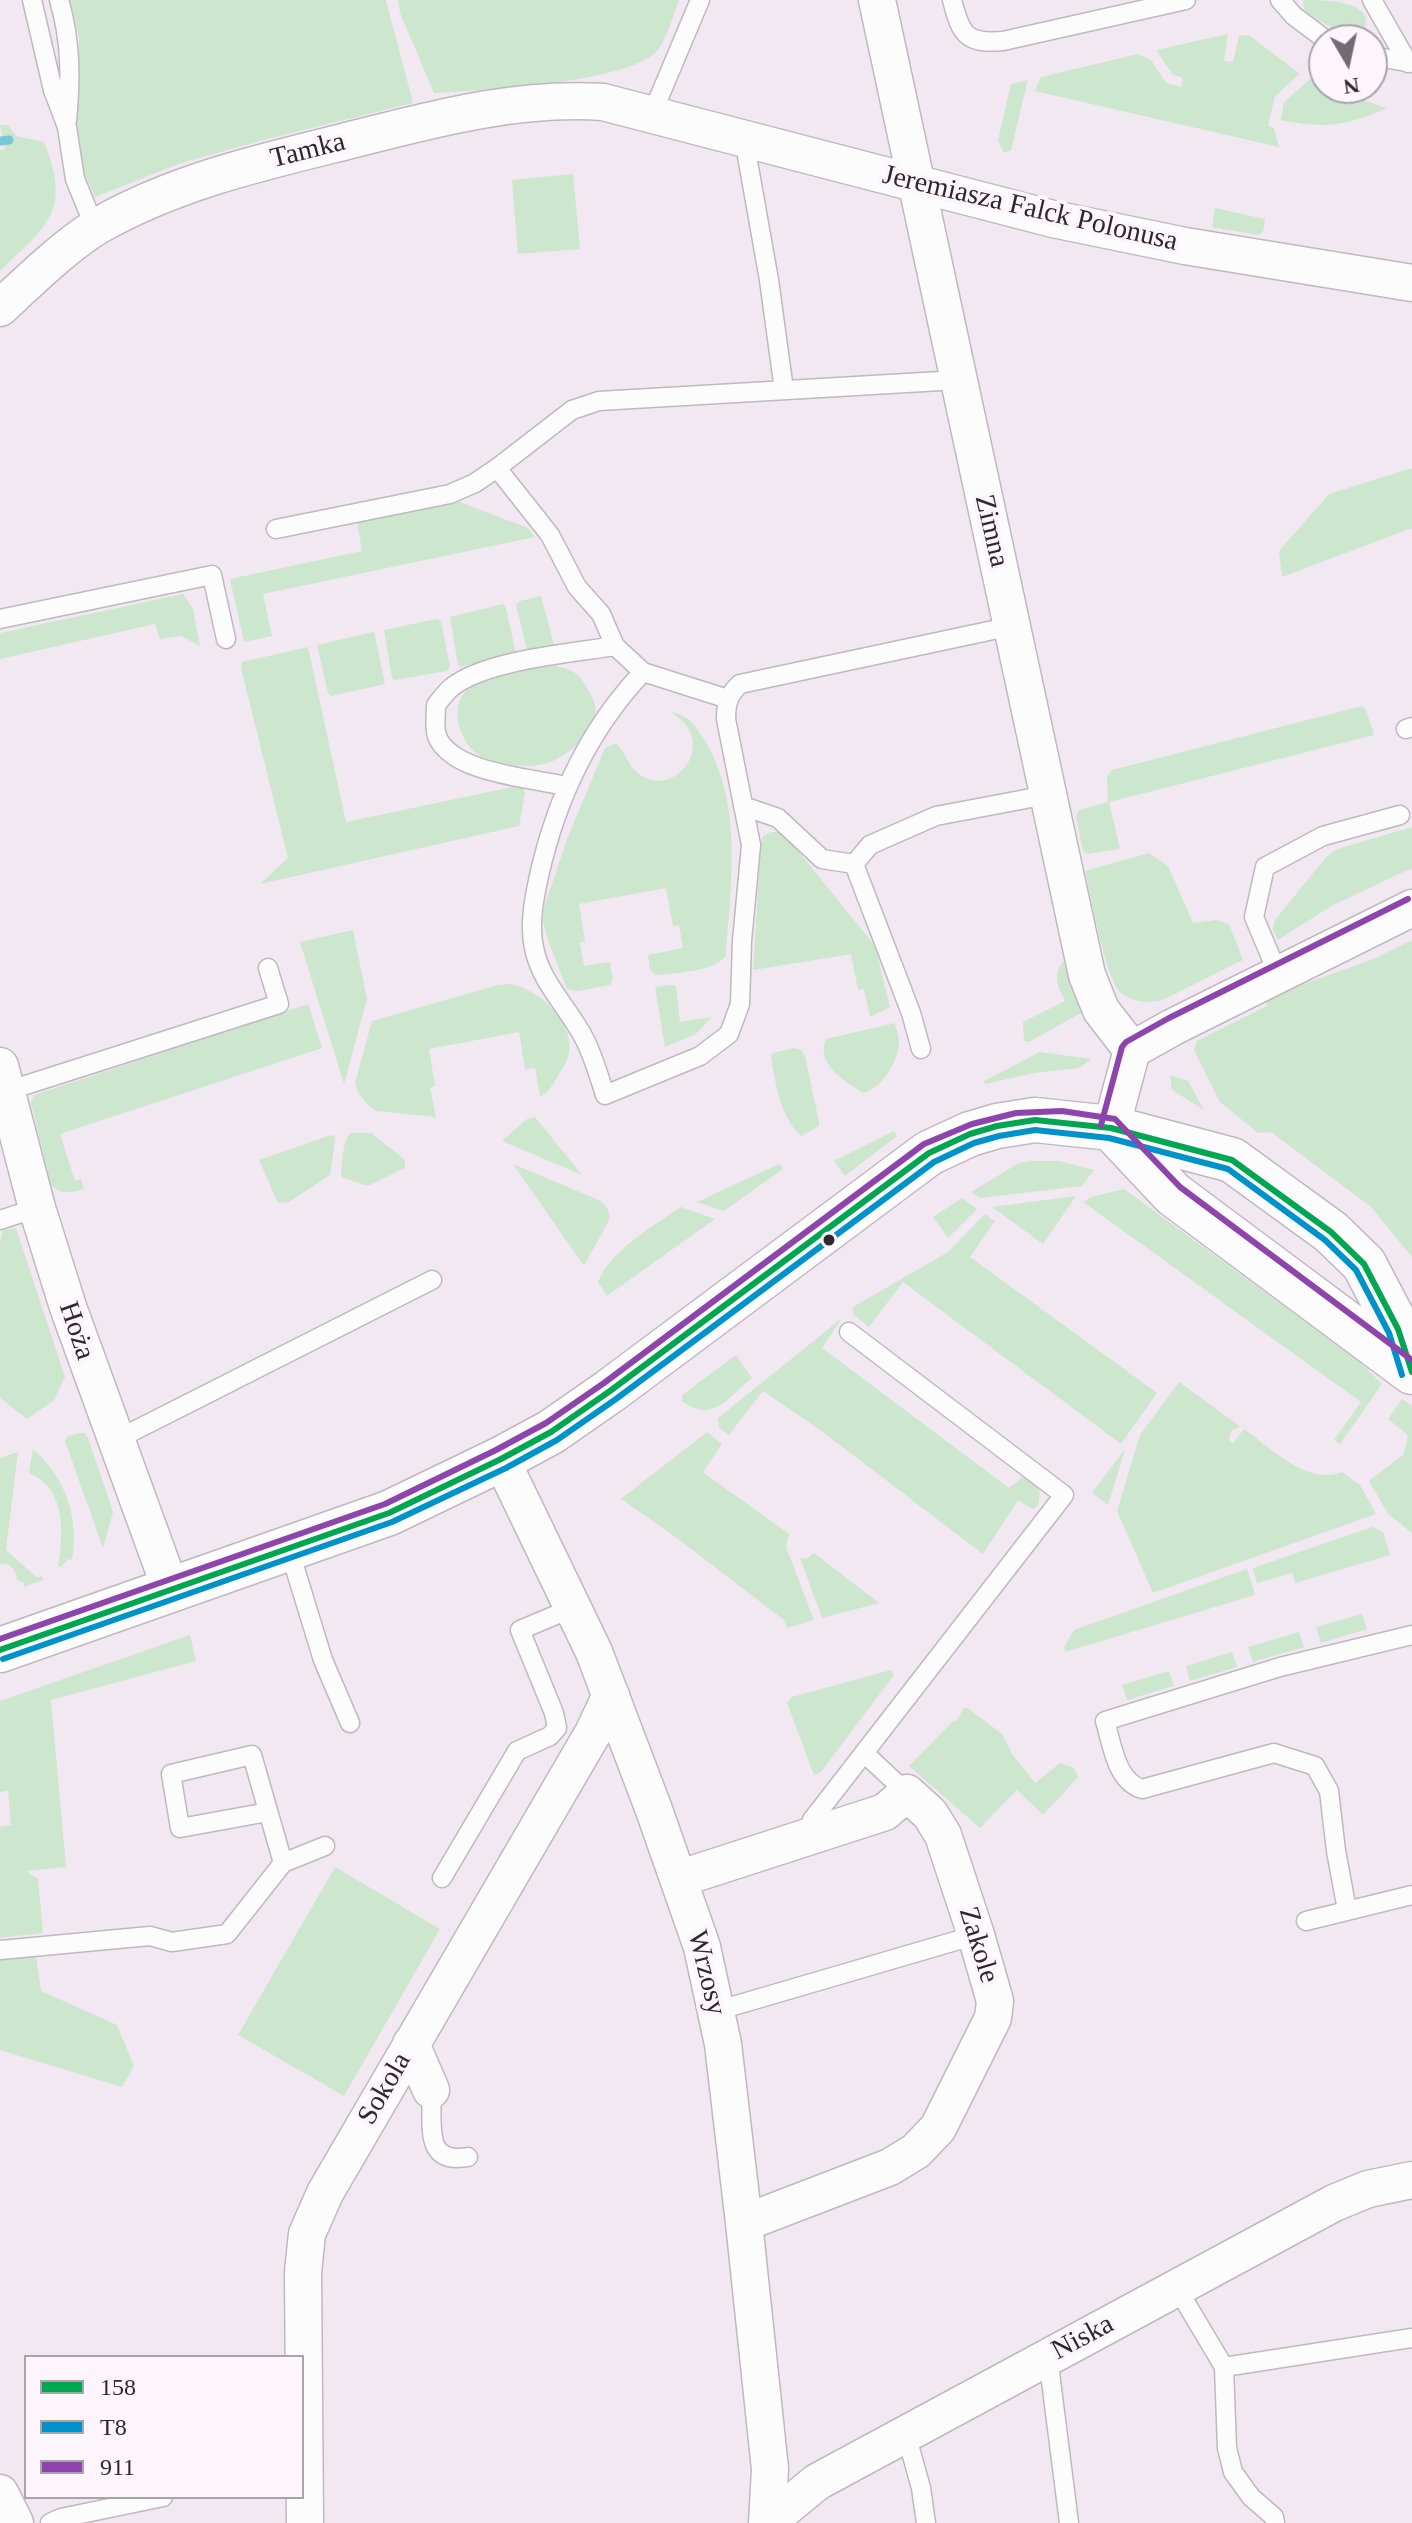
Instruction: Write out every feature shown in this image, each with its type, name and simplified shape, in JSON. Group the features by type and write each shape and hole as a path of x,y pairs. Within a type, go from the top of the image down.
{"street":[{"name":"Zimna","path":"877,0 1087,975 1101,1010 1132,1050"},
{"name":"Tamka","path":"0,308 95,228 167,191 229,171 395,129 520,102 562,99 603,102 652,114"},
{"name":"Jeremiasza Falck Polonusa","path":"652,114 1053,219 1185,246 1412,283"},
{"path":"1111,1128 1132,1050 1412,908"},
{"name":"Hoża","path":"4,1079 37,1208 68,1307 171,1590"},
{"path":"0,1650 389,1513 501,1459 551,1432 610,1391 929,1153 970,1134 1022,1122 1077,1123 1111,1128 1232,1160 1331,1232 1364,1264 1398,1329 1411,1371"},
{"path":"1111,1128 1173,1194 1411,1371"},
{"name":"Wrzosy","path":"501,1459 575,1607 611,1695 702,1947 723,2044 744,2223 770,2469 767,2523"},
{"name":"Sokola","path":"303,2355 303,2272 307,2234 325,2193 593,1733 611,1695"},
{"path":"678,1879 885,1812 907,1793"},
{"name":"Zakole","path":"744,2223 890,2167 929,2140 947,2111 993,2018 995,2001 943,1835 930,1814 907,1793"},
{"path":"411,2044 431,2090"},
{"name":"Niska","path":"767,2523 817,2482 1334,2203 1368,2189 1412,2180"},
{"path":"0,2493 15,2523"},
{"name":"Sokola","path":"304,2499 305,2523"}],"lane":[{"path":"32,0 53,90 67,127 75,179 95,228"},
{"path":"59,0 70,47 67,127"},
{"path":"652,114 700,0"},
{"path":"952,0 965,34 980,43 1003,41 1186,0"},
{"path":"1280,0 1308,26"},
{"path":"1372,0 1410,63"},
{"path":"1388,59 1410,63"},
{"path":"744,139 767,264 784,390"},
{"path":"276,529 450,494 475,483 497,468 572,410 599,401 958,380"},
{"path":"497,468 550,535 577,587 601,614 615,646 643,672 728,699"},
{"path":"0,619 212,575 226,639"},
{"path":"643,672 616,700 566,786 547,841 532,910 534,948 546,982 586,1040 605,1095 700,1056 729,1034 740,1004 751,845 726,719 728,699 740,684 1012,626"},
{"path":"566,786 478,768 447,753 436,734 436,705 452,687 474,674 526,660 615,646"},
{"path":"854,864 870,845 936,816 1047,795"},
{"path":"743,806 778,818 822,859 854,864"},
{"path":"1278,974 1254,917 1265,867 1323,836 1400,815"},
{"path":"854,864 911,1013 921,1049"},
{"path":"4,1079 279,1004 268,968"},
{"path":"0,1220 37,1208"},
{"path":"116,1440 432,1280"},
{"path":"804,1839 812,1820 1064,1495 849,1332"},
{"path":"289,1549 323,1660 350,1723"},
{"path":"442,1878 517,1751 550,1736 557,1728 554,1713 520,1630 575,1607"},
{"path":"1347,1910 1329,1791 1315,1766 1274,1753 1142,1789 1132,1786 1123,1776 1105,1721 1280,1667 1412,1635"},
{"path":"864,1753 907,1793"},
{"path":"268,1812 180,1828 171,1774 252,1755 283,1863"},
{"path":"0,1950 150,1936 172,1942 227,1934 283,1863 325,1846"},
{"path":"1306,1921 1412,1895"},
{"path":"716,2011 976,1935"},
{"path":"431,2090 432,2143 438,2152 447,2157 468,2157"},
{"path":"1177,2288 1224,2367 1227,2448 1233,2472 1251,2497 1274,2517 1275,2523"},
{"path":"1224,2367 1412,2338"},
{"path":"1048,2357 1069,2523"},
{"path":"906,2434 921,2488 926,2523"},
{"path":"50,2523 153,2499"}],"green space":[{"path":"70,0 386,0 413,103 181,163 95,197 84,172 74,113 79,38"},
{"path":"398,0 679,0 667,34 657,51 641,62 586,78 434,93 400,13"},
{"path":"1303,0 1347,4 1363,13 1365,24 1325,24 1304,9"},
{"path":"1228,34 1224,61 1233,62 1239,36 1249,35 1300,74 1275,96 1268,126 1274,128 1279,147 1035,91 1041,77 1138,54 1151,60 1166,83 1181,87 1183,78 1173,75 1156,50"},
{"path":"1028,80 1011,150 1004,153 998,140 1011,84"},
{"path":"1308,81 1308,104 1374,104 1387,108 1360,119 1322,125 1281,120 1284,102"},
{"path":"0,125 8,125 16,136 44,142 56,185 55,201 42,229 0,271 0,150 5,149"},
{"path":"573,174 580,249 518,254 512,180"},
{"path":"1215,208 1265,219 1263,232 1258,235 1212,227"},
{"path":"1412,468 1412,528 1282,577 1279,551 1329,494"},
{"path":"457,501 528,528 535,537 263,594 272,636 244,642 230,579 362,551 357,522"},
{"path":"183,594 193,609 200,646 181,636 160,639 155,624 0,659 0,633"},
{"path":"541,596 554,645 528,653 516,605 520,601"},
{"path":"503,604 516,654 461,667 458,665 450,617"},
{"path":"436,619 441,621 450,667 447,671 392,678 384,630"},
{"path":"374,632 385,684 331,696 317,645"},
{"path":"308,647 346,822 517,786 523,787 525,793 519,826 260,884 288,858 242,662"},
{"path":"554,666 578,675 595,705 593,723 573,748 544,764 516,766 481,757 471,748 458,723 458,705 467,690 486,678"},
{"path":"1362,706 1374,735 1109,802 1120,849 1087,854 1083,851 1076,817 1079,810 1108,802 1107,776 1112,770"},
{"path":"669,712 685,717 699,731 724,787 732,842 726,955 714,965 694,971 655,975 650,970 648,955 683,948 679,925 673,926 666,888 579,904 585,941 580,943 584,966 610,962 613,979 610,985 578,991 567,989 543,921 544,908 567,839 605,748 616,743 634,770 652,780 666,780 688,764 693,751 692,737 684,723"},
{"path":"1412,827 1412,868 1333,905 1278,940 1273,930 1275,920 1326,857 1337,849"},
{"path":"771,832 786,836 875,946 890,1007 870,1017 864,989 858,990 851,954 753,970 761,842 763,836"},
{"path":"1149,853 1168,866 1193,923 1216,920 1229,924 1243,960 1163,1000 1147,1002 1126,996 1115,984 1104,954 1085,871"},
{"path":"353,930 367,999 344,1084 300,942"},
{"path":"1412,940 1412,1257 1371,1207 1271,1132 1258,1133 1220,1102 1194,1050 1197,1041 1267,1006 1264,998 1371,960"},
{"path":"1063,961 1081,1013 1029,1042 1024,1041 1023,1022 1065,1001 1057,977"},
{"path":"511,984 534,993 544,1001 562,1021 567,1033 570,1045 567,1059 543,1095 540,1097 535,1068 525,1069 519,1032 429,1049 435,1086 430,1088 436,1117 376,1111 362,1099 355,1083 372,1021"},
{"path":"676,986 680,1022 712,1017 696,1034 665,1047 655,987"},
{"path":"308,1004 322,1048 60,1134 75,1181 81,1179 84,1189 67,1192 51,1185 31,1103 34,1095"},
{"path":"895,1023 899,1042 896,1057 888,1073 870,1091 863,1093 828,1064 824,1048 826,1039"},
{"path":"795,1048 805,1056 819,1122 819,1126 801,1136 784,1110 771,1058 772,1053"},
{"path":"1040,1052 1092,1059 1079,1068 1034,1073 985,1084 984,1081"},
{"path":"1170,1075 1188,1081 1204,1110 1172,1090"},
{"path":"535,1117 582,1175 502,1141 527,1119"},
{"path":"894,1131 897,1136 845,1176 834,1161"},
{"path":"350,1133 371,1133 405,1160 405,1168 370,1185 344,1178 341,1176 343,1154"},
{"path":"331,1135 336,1137 330,1175 289,1202 278,1203 259,1160"},
{"path":"1059,1161 1094,1170 1082,1186 980,1198 971,1192 1019,1163"},
{"path":"513,1164 601,1201 606,1207 609,1220 584,1266"},
{"path":"779,1164 783,1169 724,1211 697,1202"},
{"path":"1124,1189 1360,1362 1382,1384 1340,1444 1334,1440 1361,1402 1083,1202"},
{"path":"1076,1196 1043,1244 992,1207"},
{"path":"962,1198 977,1209 948,1238 933,1217"},
{"path":"681,1207 715,1219 607,1296 598,1282 612,1260 634,1240"},
{"path":"985,1214 995,1221 970,1257 1157,1393 1121,1444 903,1282 869,1327 853,1314 853,1307 948,1252"},
{"path":"16,1228 65,1377 54,1400 27,1419 0,1398 0,1243 3,1230"},
{"path":"842,1318 822,1348 1009,1488 1024,1476 1032,1477 1037,1484 1040,1494 1038,1506 1033,1509 1018,1500 983,1554 820,1430 763,1391 729,1435 719,1427 718,1418"},
{"path":"736,1355 752,1378 727,1400 719,1406 702,1410 682,1401 682,1395"},
{"path":"1179,1382 1240,1426 1231,1431 1229,1440 1233,1443 1244,1429 1303,1470 1329,1475 1342,1472 1360,1485 1376,1514 1153,1593 1117,1511 1140,1435"},
{"path":"1402,1399 1412,1406 1412,1533 1388,1514 1369,1481 1404,1454 1408,1435 1388,1419"},
{"path":"707,1432 722,1444 703,1472 789,1534 786,1547 814,1620 787,1628 785,1621 621,1499"},
{"path":"85,1433 88,1438 113,1512 103,1548 65,1441 68,1436"},
{"path":"33,1449 54,1473 68,1500 74,1544 72,1560 68,1559 61,1567 58,1566 60,1513 50,1489 29,1473"},
{"path":"1125,1449 1108,1505 1092,1493"},
{"path":"18,1452 6,1550 38,1578 42,1575 43,1580 24,1587 12,1568 0,1564 0,1458"},
{"path":"1372,1527 1383,1532 1390,1555 1295,1583 1292,1573 1257,1583 1253,1568"},
{"path":"814,1553 879,1603 822,1618 800,1558 807,1559"},
{"path":"1247,1569 1255,1595 1065,1652 1064,1647 1074,1630"},
{"path":"1362,1614 1367,1629 1321,1643 1316,1627"},
{"path":"1299,1632 1304,1647 1253,1662 1248,1647"},
{"path":"190,1635 196,1661 51,1700 66,1867 26,1871 38,1879 43,1933 0,1938 0,1827 11,1825 8,1791 0,1792 0,1701"},
{"path":"1232,1652 1237,1667 1190,1681 1186,1666"},
{"path":"891,1670 894,1675 821,1772 814,1775 787,1703 792,1697"},
{"path":"1169,1671 1174,1686 1127,1700 1122,1685"},
{"path":"964,1708 1002,1734 1012,1754 1035,1783 1060,1763 1074,1768 1078,1777 1043,1815 1017,1790 980,1828 909,1766 957,1720"},
{"path":"335,1867 440,1929 344,2096 238,2035"},
{"path":"36,1955 41,1991 117,2025 134,2066 122,2087 0,2050 0,1959"}],"waterway":[{"path":"0,141 9,140"}],"transit line":[{"name":"911","path":"1101,1125 1126,1042 1408,899"},
{"name":"911","path":"0,1639 385,1504 496,1450 546,1423 604,1383 924,1144 972,1124 1016,1113 1062,1111 1115,1119 1180,1187 1412,1360"},
{"name":"158","path":"0,1650 389,1513 501,1459 551,1432 610,1391 929,1153 970,1134 997,1126 1035,1120 1111,1128 1232,1160 1331,1232 1364,1264 1398,1329 1412,1372"},
{"name":"T8","path":"3,1659 392,1522 506,1468 557,1440 616,1399 934,1162 974,1143 999,1136 1035,1130 1109,1138 1228,1169 1325,1240 1356,1270 1389,1333 1402,1375"}]}
